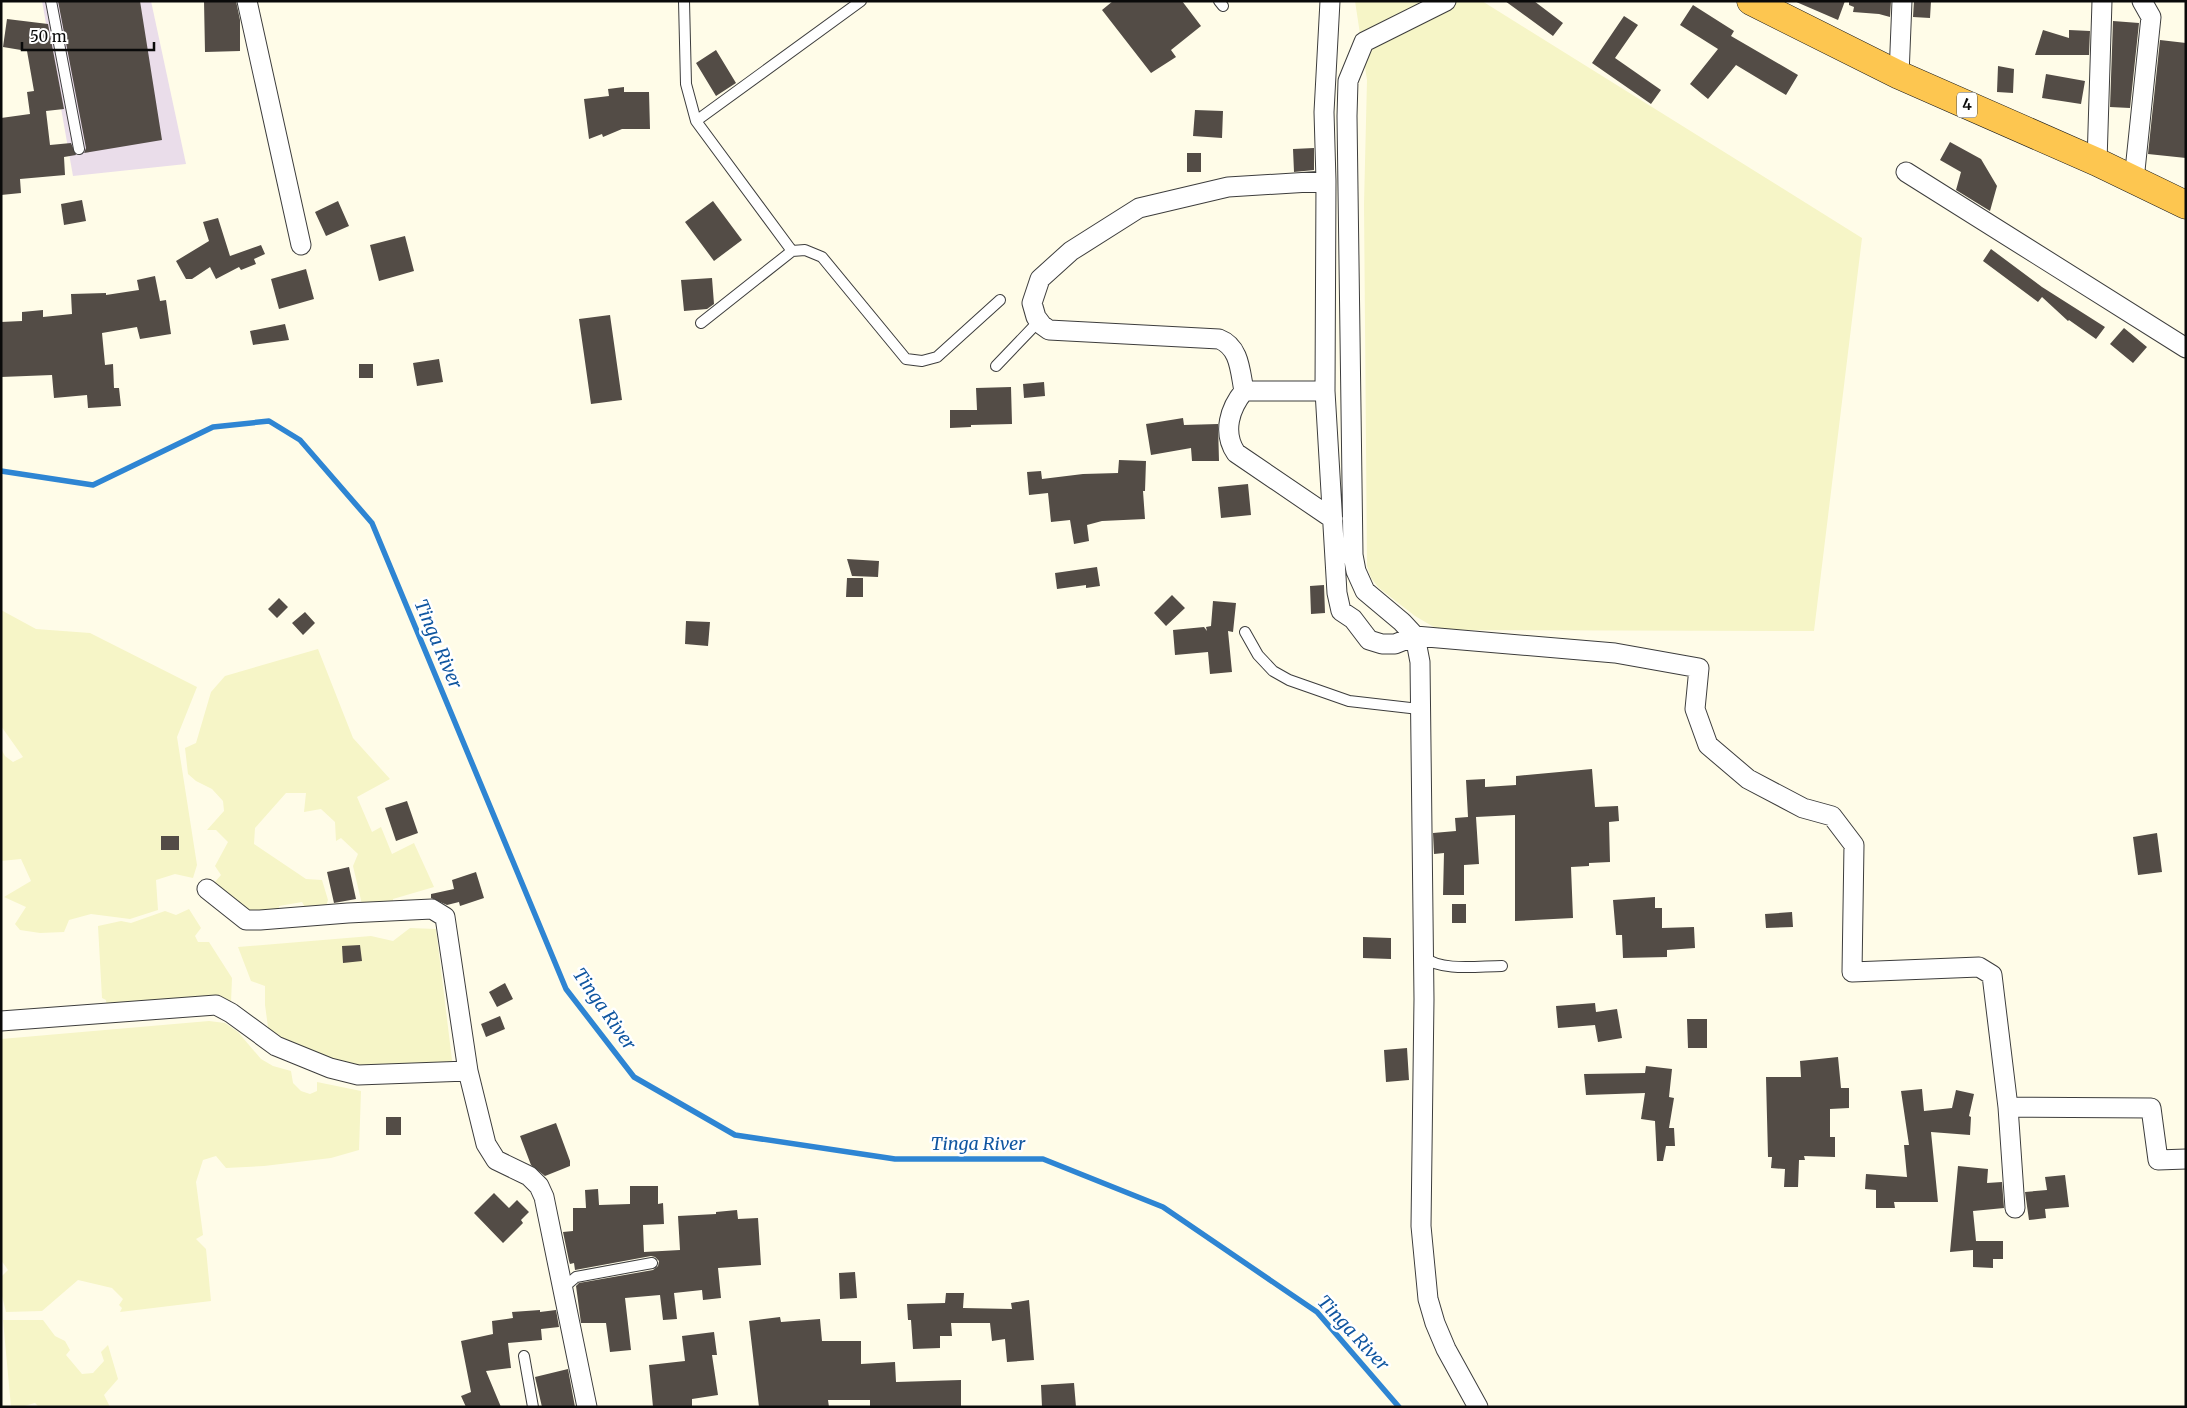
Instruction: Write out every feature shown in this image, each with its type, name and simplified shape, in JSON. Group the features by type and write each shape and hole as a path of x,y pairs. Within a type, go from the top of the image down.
{"highway":[{"name":"4","path":"1751,1 1899,75 2097,162 2186,205"}],"street":[{"path":"247,1 301,245"},
{"path":"1330,1 1324,112 1326,181 1325,391 1338,593 1341,611 1353,619 1370,640 1382,644 1394,644 1415,636 1615,653 1699,668 1696,709 1708,745 1748,780 1802,808 1832,816 1854,845 1852,972 1979,968 1992,975 2008,1107 2015,1208"},
{"path":"1446,1 1364,42 1348,81 1346,199 1353,556 1356,571 1365,592 1402,622 1415,636 1420,662 1423,956 1420,1226 1428,1299 1435,1322 1446,1349 1478,1407"},
{"path":"1899,75 1902,1"},
{"path":"2097,162 2102,1"},
{"path":"2134,180 2151,17 2142,1"},
{"path":"1906,172 2186,348"},
{"path":"1244,391 1236,354 1229,343 1219,339 1049,330 1039,321 1032,303 1040,279 1071,251 1140,208 1228,187 1326,181"},
{"path":"1244,391 1325,391"},
{"path":"1244,391 1233,405 1229,427 1230,444 1236,453 1333,519"},
{"path":"207,889 246,920 432,909 446,917 468,1071 488,1150 496,1160 529,1176 539,1186 544,1197 587,1407"},
{"path":"1,1022 216,1005 231,1013 276,1046 330,1068 358,1074 468,1071"},
{"path":"2008,1107 2151,1108 2158,1160 2186,1159"}],"lane":[{"path":"51,1 79,149"},
{"path":"684,1 686,84 696,121 792,251"},
{"path":"696,121 861,1"},
{"path":"701,323 792,251 805,250 822,257 906,359 922,361 937,357 1000,300"},
{"path":"996,366 1039,321"},
{"path":"1246,632 1258,655 1274,671 1289,680 1349,701 1420,709"},
{"path":"1423,956 1430,962 1448,966 1502,966"},
{"path":"562,1289 576,1278 582,1276 652,1263"},
{"path":"524,1356 533,1407"}],"shaded area":[{"path":"42,1 151,1 186,164 73,176"}],"green space":[{"path":"1355,1 1482,1 1862,238 1814,631 1439,630 1415,616 1379,588 1371,578 1367,566 1364,204 1367,80"},
{"path":"1,610 36,629 90,633 197,687 177,737 197,865 193,878 175,874 156,880 158,910 130,919 91,914 69,920 64,932 40,933 20,930 15,924 26,907 4,897 31,881 21,859 1,861 1,749 5,756 13,762 23,757 1,726"},
{"path":"318,649 353,738 390,779 357,797 372,832 381,827 392,854 414,843 434,887 393,899 393,913 364,913 353,866 358,854 341,838 336,841 335,822 321,809 304,812 306,793 286,793 255,828 254,844 306,879 322,880 328,900 325,909 310,916 302,902 279,906 278,918 246,918 208,890 221,875 215,866 228,842 216,830 207,830 224,811 223,801 212,789 196,781 188,774 185,748 196,743 211,692 225,676"},
{"path":"189,909 201,928 195,936 198,942 209,942 232,978 231,1003 210,1006 107,1010 106,1000 102,998 98,926 121,921 131,923 165,911 176,915"},
{"path":"410,928 436,929 453,1068 366,1073 270,1042 265,1005 265,986 251,981 238,947 371,936 393,941"},
{"path":"209,1021 225,1023 238,1032 261,1059 273,1066 291,1071 293,1083 301,1091 310,1094 317,1091 317,1082 361,1091 359,1150 331,1158 264,1166 226,1168 216,1156 203,1160 196,1182 203,1235 196,1239 206,1249 211,1301 120,1312 122,1308 119,1305 123,1299 112,1288 78,1280 42,1311 6,1312 1,1292 1,1277 8,1270 1,1260 1,1039"},
{"path":"3,1320 43,1320 55,1336 65,1341 70,1350 66,1355 82,1374 93,1373 104,1361 101,1352 108,1345 118,1379 104,1395 110,1407 39,1407 35,1403 21,1407 11,1407"}],"building":[{"path":"58,1 140,1 162,140 84,153 86,148"},
{"path":"204,1 236,1 240,20 240,51 205,52"},
{"path":"1113,1 1182,1 1201,26 1171,50 1176,57 1151,73 1102,10"},
{"path":"1505,1 1534,1 1563,23 1553,36"},
{"path":"1794,1 1845,1 1838,20"},
{"path":"1849,1 1891,1 1890,17 1853,12 1854,7 1849,5"},
{"path":"1914,1 1931,1 1930,18 1913,17"},
{"path":"1693,5 1734,31 1731,36 1798,75 1786,95 1736,65 1708,99 1690,84 1718,49 1680,25"},
{"path":"1624,16 1638,25 1615,58 1661,90 1651,104 1592,63"},
{"path":"7,19 48,24 64,109 46,111 50,145 71,143 76,155 64,157 65,175 20,179 21,193 1,195 1,118 30,114 27,92 34,91 27,51 3,47"},
{"path":"2113,21 2139,23 2130,108 2110,107"},
{"path":"2043,30 2069,38 2069,30 2090,31 2089,55 2035,55"},
{"path":"2160,40 2186,43 2186,158 2148,154"},
{"path":"716,50 736,83 716,96 696,63"},
{"path":"1998,66 2014,69 2013,93 1997,92"},
{"path":"2046,74 2085,81 2081,104 2042,98"},
{"path":"624,87 624,92 649,92 650,129 622,129 603,137 602,134 589,139 584,99 609,96 608,89"},
{"path":"1195,110 1223,111 1222,138 1193,136"},
{"path":"1950,142 1981,159 1997,186 1990,211 1956,190 1961,172 1940,160"},
{"path":"1314,148 1314,170 1294,172 1293,149"},
{"path":"1187,153 1201,153 1201,172 1187,172"},
{"path":"82,200 86,221 64,225 61,204"},
{"path":"338,201 349,226 326,236 315,212"},
{"path":"713,201 742,240 714,261 685,222"},
{"path":"218,218 230,256 261,245 265,254 254,259 256,264 241,270 239,267 216,279 210,267 192,279 186,279 176,261 209,241 203,222"},
{"path":"405,236 414,271 379,281 370,245"},
{"path":"1991,249 2042,287 2105,327 2096,339 2068,321 2042,297 2038,302 1983,261"},
{"path":"306,269 314,299 279,309 271,279"},
{"path":"155,276 160,301 166,300 171,334 140,339 137,327 102,333 105,365 113,364 114,388 119,388 121,406 88,408 87,395 54,398 52,375 1,377 1,322 22,321 22,312 43,310 43,317 72,314 71,294 106,293 106,295 139,290 137,280"},
{"path":"712,278 714,304 707,309 684,311 681,280"},
{"path":"610,315 622,400 591,404 579,319"},
{"path":"285,324 289,340 253,345 250,331"},
{"path":"2124,328 2147,347 2133,363 2110,344"},
{"path":"439,359 443,382 417,386 413,363"},
{"path":"359,364 373,364 373,378 359,378"},
{"path":"1044,382 1045,396 1024,398 1023,384"},
{"path":"1011,387 1012,424 971,425 971,427 950,428 950,410 977,410 976,388"},
{"path":"1183,418 1184,425 1218,424 1219,461 1192,461 1191,448 1151,455 1146,424"},
{"path":"1119,460 1146,461 1145,491 1143,491 1145,519 1102,521 1087,525 1089,541 1074,544 1070,520 1051,522 1048,493 1029,495 1027,472 1041,471 1042,479 1083,474 1118,473"},
{"path":"1248,484 1251,515 1221,518 1218,487"},
{"path":"847,559 879,561 878,577 852,576"},
{"path":"1097,567 1100,586 1086,588 1086,585 1057,589 1055,573"},
{"path":"847,578 863,578 863,597 846,597"},
{"path":"1324,585 1325,613 1311,614 1310,586"},
{"path":"1172,595 1185,608 1166,626 1154,613"},
{"path":"279,598 288,607 277,618 268,609"},
{"path":"1213,601 1236,603 1233,632 1228,631 1232,672 1210,674 1208,652 1175,655 1173,630 1204,627 1207,631 1206,627 1211,626"},
{"path":"305,612 315,623 303,635 292,623"},
{"path":"686,621 710,622 708,646 685,644"},
{"path":"1592,769 1595,807 1618,806 1619,821 1609,822 1610,862 1589,863 1589,866 1571,867 1573,918 1515,921 1515,815 1476,817 1479,864 1464,865 1464,895 1443,895 1444,853 1434,854 1433,833 1456,831 1455,818 1468,817 1466,780 1485,779 1485,787 1516,785 1516,776"},
{"path":"407,801 418,833 396,841 385,808"},
{"path":"2157,833 2162,872 2138,875 2133,837"},
{"path":"161,836 179,836 179,850 161,850"},
{"path":"349,867 356,899 334,903 327,872"},
{"path":"476,872 484,898 460,906 459,902 447,905 431,898 431,894 454,889 452,880"},
{"path":"1655,897 1655,908 1662,908 1662,928 1694,927 1695,948 1667,950 1667,957 1623,958 1622,935 1616,935 1613,900"},
{"path":"1452,904 1466,904 1466,923 1452,923"},
{"path":"1792,912 1793,927 1766,928 1765,914"},
{"path":"1363,937 1391,938 1391,959 1363,958"},
{"path":"360,945 362,961 343,963 342,946"},
{"path":"505,983 513,999 497,1007 489,992"},
{"path":"1595,1003 1596,1012 1617,1009 1622,1038 1598,1042 1595,1025 1558,1028 1556,1006"},
{"path":"500,1016 505,1029 486,1037 481,1024"},
{"path":"1687,1019 1707,1019 1707,1048 1688,1048"},
{"path":"1407,1048 1409,1080 1386,1082 1384,1050"},
{"path":"1838,1057 1841,1088 1849,1088 1849,1108 1830,1109 1830,1137 1835,1137 1835,1157 1804,1156 1805,1160 1799,1160 1798,1187 1784,1187 1785,1169 1771,1168 1772,1157 1768,1157 1766,1077 1801,1077 1800,1061"},
{"path":"1646,1066 1672,1069 1669,1097 1674,1098 1669,1128 1674,1128 1675,1146 1666,1146 1663,1161 1657,1161 1655,1121 1641,1119 1645,1093 1586,1095 1584,1074 1645,1073"},
{"path":"1922,1089 1924,1111 1952,1108 1956,1090 1974,1094 1969,1116 1971,1117 1970,1135 1931,1132 1938,1202 1894,1202 1895,1208 1876,1208 1876,1190 1865,1189 1866,1174 1907,1177 1904,1145 1909,1145 1901,1091"},
{"path":"386,1117 401,1117 401,1135 386,1135"},
{"path":"556,1123 570,1161 570,1166 545,1176 531,1165 520,1136"},
{"path":"1958,1166 1988,1169 1987,1183 2002,1182 2004,1208 1973,1211 1976,1241 2003,1241 2003,1259 1993,1259 1993,1268 1973,1267 1973,1250 1950,1252"},
{"path":"2065,1175 2069,1207 2045,1209 2046,1218 2029,1220 2025,1192 2047,1190 2045,1177"},
{"path":"630,1186 658,1186 658,1204 663,1203 664,1224 643,1225 644,1252 680,1250 678,1216 716,1214 716,1212 737,1210 738,1219 758,1218 761,1265 718,1268 721,1298 703,1300 702,1290 674,1293 677,1319 663,1320 660,1295 625,1298 631,1350 610,1352 606,1323 581,1323 576,1286 579,1283 653,1270 658,1266 659,1261 651,1256 575,1270 574,1263 570,1264 569,1261 563,1232 573,1231 573,1208 586,1208 585,1190 598,1189 599,1205 630,1204"},
{"path":"494,1193 509,1208 517,1200 529,1212 521,1220 523,1223 503,1243 474,1213"},
{"path":"855,1272 857,1298 840,1299 839,1273"},
{"path":"946,1293 964,1293 963,1308 1012,1309 1011,1303 1029,1300 1034,1360 1007,1362 1005,1339 992,1341 990,1323 951,1323 952,1336 940,1336 940,1348 913,1349 911,1320 908,1320 907,1304 945,1303"},
{"path":"540,1310 540,1312 556,1310 559,1327 541,1329 542,1340 508,1343 511,1368 486,1371 501,1407 466,1407 461,1396 471,1392 461,1341 493,1334 492,1321 513,1318 512,1312"},
{"path":"780,1317 781,1322 820,1319 822,1341 861,1341 861,1364 895,1362 896,1382 961,1380 961,1407 870,1407 870,1400 828,1400 829,1407 759,1407 749,1321"},
{"path":"714,1332 717,1355 712,1355 718,1395 692,1399 692,1407 653,1407 649,1365 685,1361 682,1336"},
{"path":"568,1369 575,1407 542,1407 535,1377"},
{"path":"1074,1383 1076,1407 1042,1407 1041,1385"}],"waterway":[{"name":"Tinga River","path":"1,471 93,485 213,427 269,421 300,440 372,523 566,989 634,1077 735,1135 895,1159 1043,1159 1163,1207 1317,1312 1399,1407"}]}
